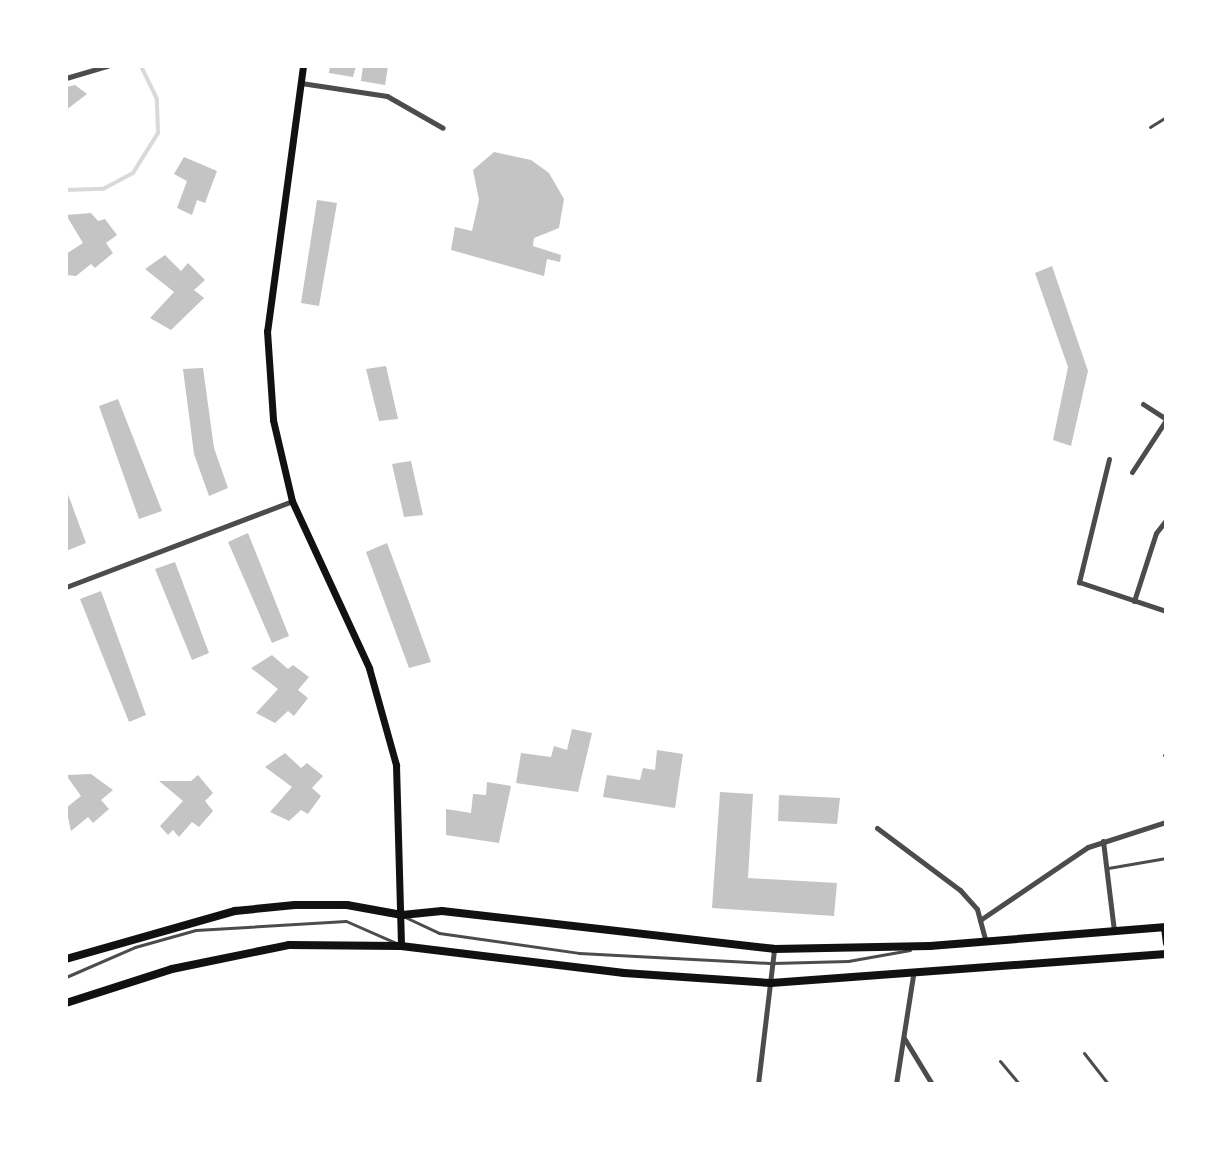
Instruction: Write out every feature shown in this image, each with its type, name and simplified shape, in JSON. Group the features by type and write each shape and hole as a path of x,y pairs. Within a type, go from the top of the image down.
{"main road":[{"path":"303,66 267,331 273,420 292,501 369,668 392,751 402,915 401,946"},
{"path":"66,959 235,911 347,905 402,915 442,911 774,949 930,946 985,939 1165,927 1166,943"},
{"path":"66,1003 172,969 289,945 401,946 624,973 771,983 913,976 1166,954"}],"street":[{"path":"66,78 107,67"},
{"path":"301,83 387,96 443,128"},
{"path":"1132,472 1166,420 1143,404"},
{"path":"1109,459 1079,582 1166,611"},
{"path":"66,587 292,501"},
{"path":"1134,601 1160,527 1166,520"},
{"path":"980,920 1045,873 1103,841 1166,822"},
{"path":"877,828 960,890 980,920 985,939"},
{"path":"1103,841 1114,931"},
{"path":"758,1084 774,949"},
{"path":"896,1084 913,976"},
{"path":"904,1038 932,1084"}],"lane":[{"path":"1150,127 1166,117"},
{"path":"1108,868 1166,858"},
{"path":"402,915 439,933 579,953 773,963 848,961 930,946"},
{"path":"66,977 135,947 196,930 286,921 346,921 401,946"},
{"path":"1084,1053 1108,1084"},
{"path":"1000,1061 1019,1084"}],"building":[{"path":"330,66 356,66 353,77 329,73"},
{"path":"363,66 388,66 385,85 361,81"},
{"path":"75,85 87,94 66,110 66,87"},
{"path":"494,152 531,160 549,173 564,199 559,228 534,238 533,246 561,255 560,262 547,259 544,276 451,250 455,227 472,231 479,200 473,170"},
{"path":"184,157 217,171 205,203 197,200 192,215 177,208 187,181 174,174"},
{"path":"317,200 337,203 319,306 301,303"},
{"path":"91,213 98,221 105,219 117,235 106,243 113,253 95,268 91,264 76,276 67,275 66,254 83,243 66,215"},
{"path":"165,255 181,271 188,263 205,280 194,290 204,298 171,330 150,318 174,292 145,269"},
{"path":"1052,266 1088,371 1071,446 1053,440 1068,367 1035,273"},
{"path":"386,366 398,419 379,421 366,369"},
{"path":"203,368 214,448 228,488 209,496 194,454 183,369"},
{"path":"118,399 162,511 139,519 99,406"},
{"path":"411,461 423,515 404,517 392,464"},
{"path":"66,489 86,543 66,551"},
{"path":"248,533 289,636 272,643 228,542"},
{"path":"387,543 431,662 409,668 366,552"},
{"path":"175,562 209,653 192,660 155,569"},
{"path":"101,591 146,715 129,722 80,599"},
{"path":"272,655 288,669 293,665 309,677 298,690 308,698 294,716 288,711 275,723 256,713 278,689 251,668"},
{"path":"572,729 592,733 578,792 516,783 521,753 551,757 554,746 567,750"},
{"path":"657,750 683,754 675,808 603,797 607,775 640,780 643,768 655,770"},
{"path":"285,753 301,768 307,763 323,776 312,788 321,796 308,814 301,810 289,821 270,812 292,787 265,767"},
{"path":"91,774 113,790 101,800 109,809 93,823 88,817 71,831 66,808 81,796 66,775"},
{"path":"198,775 213,793 205,801 213,811 199,827 192,822 179,837 173,830 168,835 160,826 183,801 159,781 191,781"},
{"path":"487,782 511,786 499,843 446,835 446,809 471,813 473,794 486,795"},
{"path":"720,792 753,794 748,878 837,883 834,916 712,908"},
{"path":"779,795 840,798 837,824 778,821"}],"waterway":[{"path":"66,190 103,189 133,173 158,133 157,99 141,66"}]}
